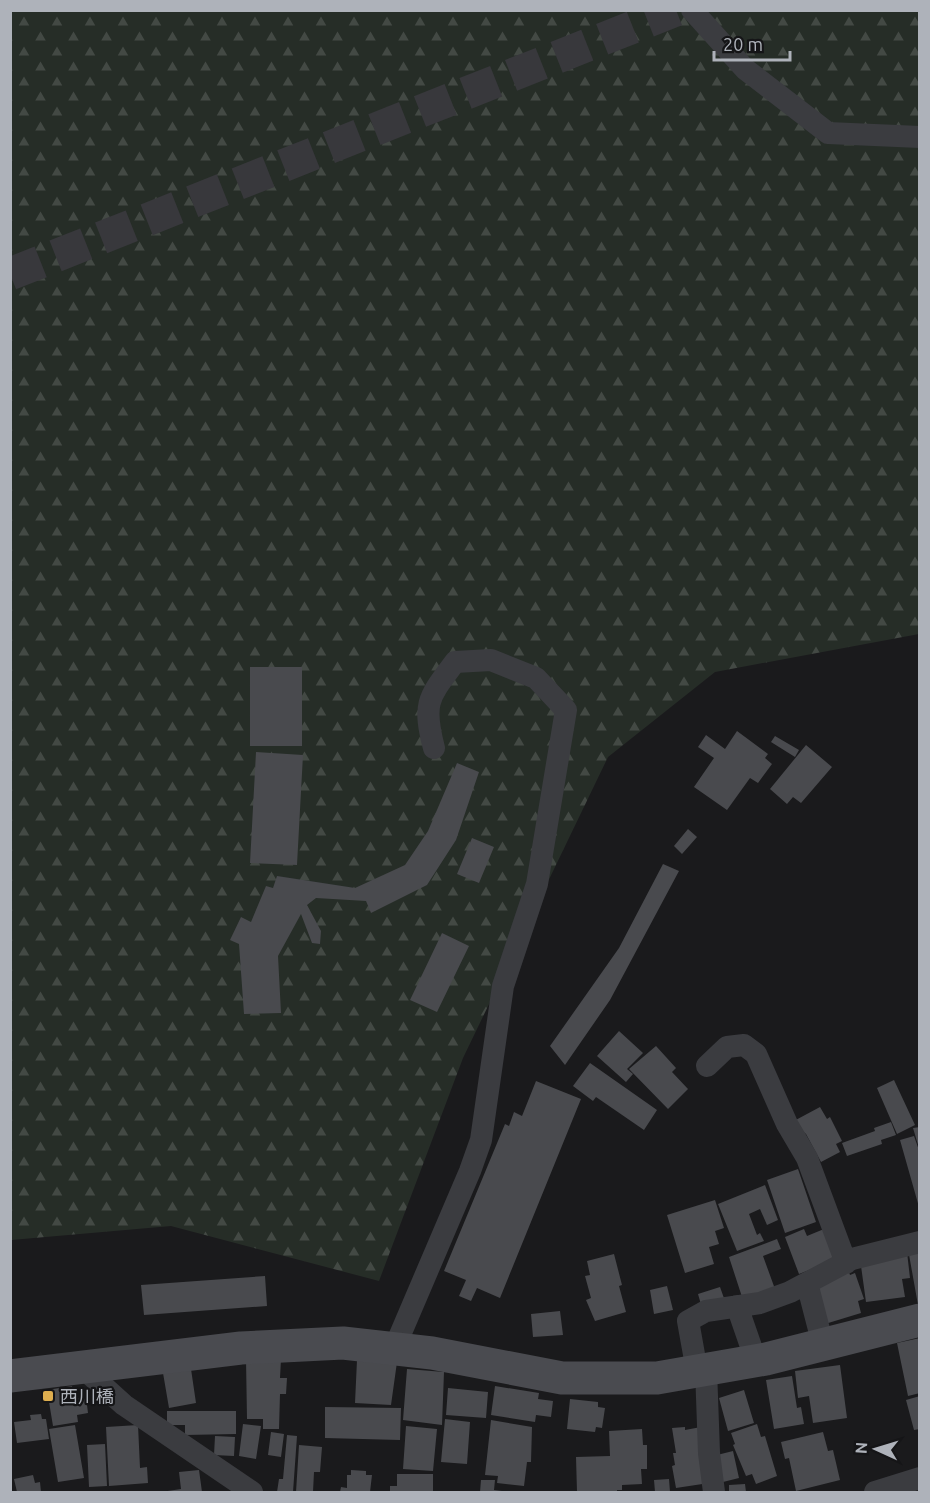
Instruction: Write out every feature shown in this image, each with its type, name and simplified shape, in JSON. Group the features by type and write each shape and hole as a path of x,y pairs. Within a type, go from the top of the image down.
{"street":[{"path":"692,10 745,69 828,132 920,137"},
{"path":"394,1349 470,1172 481,1140 503,986 537,884 566,710 536,678 491,660 455,662 430,697 428,724 434,748"},
{"path":"707,1066 728,1047 744,1045 756,1054 791,1133 807,1158 846,1263"},
{"path":"714,1492 702,1370 688,1321 706,1311 790,1293 846,1263 920,1242"},
{"path":"807,1282 823,1345"},
{"path":"737,1306 756,1361"},
{"path":"10,1376 241,1348 344,1343 432,1353 562,1378 657,1378 756,1361 920,1320"},
{"path":"83,1368 124,1405 252,1492"},
{"path":"875,1492 920,1478"}],"green space":[{"path":"11,11 919,11 919,634 715,672 608,757 463,1058 379,1281 171,1226 11,1240"}],"building":[{"path":"250,667 302,667 302,746 250,746"},
{"path":"737,731 768,754 765,758 772,764 758,783 750,778 727,810 694,787 714,758 698,747 706,735 725,749"},
{"path":"775,736 799,750 795,757 771,742"},
{"path":"806,745 832,767 801,803 793,797 787,804 770,789"},
{"path":"256,752 303,755 297,865 250,863"},
{"path":"457,763 479,772 456,840 427,885 371,913 366,901 316,898 307,905 321,931 320,944 312,943 301,914 278,956 281,1013 244,1014 239,944 230,940 241,917 251,922 266,886 273,888 277,876 355,888 405,865 428,831"},
{"path":"688,829 697,837 682,854 674,846"},
{"path":"472,838 494,847 479,883 457,874"},
{"path":"663,864 679,871 610,1000 565,1065 550,1046 619,948"},
{"path":"442,933 469,946 437,1012 410,1000"},
{"path":"619,1031 643,1053 627,1069 633,1074 626,1082 597,1056"},
{"path":"656,1046 676,1068 672,1072 688,1089 668,1109 629,1069"},
{"path":"590,1063 657,1110 644,1130 596,1097 593,1101 573,1086"},
{"path":"894,1080 915,1125 897,1134 877,1088"},
{"path":"536,1081 581,1099 500,1298 477,1288 471,1301 459,1296 466,1280 444,1271 505,1124 509,1126 514,1112 522,1116"},
{"path":"820,1107 827,1119 830,1117 842,1141 836,1144 840,1152 821,1162 806,1134 792,1122"},
{"path":"891,1122 896,1135 881,1140 882,1144 847,1156 842,1143 875,1131 874,1128"},
{"path":"920,1127 920,1148 919,1148 913,1128"},
{"path":"914,1136 920,1153 919,1207 900,1140"},
{"path":"798,1169 816,1222 785,1233 767,1180"},
{"path":"765,1185 778,1220 767,1225 760,1209 749,1214 757,1235 760,1233 764,1241 737,1251 718,1204"},
{"path":"715,1200 724,1228 715,1231 719,1244 709,1247 714,1264 685,1273 667,1215"},
{"path":"804,1229 807,1236 824,1229 835,1260 799,1274 785,1237"},
{"path":"777,1239 781,1249 763,1256 775,1289 743,1300 729,1257"},
{"path":"920,1247 920,1305 918,1305 908,1249"},
{"path":"907,1252 910,1278 902,1279 905,1297 866,1302 861,1266"},
{"path":"614,1254 626,1312 595,1321 586,1300 591,1298 585,1276 590,1275 587,1261"},
{"path":"849,1272 850,1275 855,1273 864,1299 858,1301 861,1313 825,1324 813,1284"},
{"path":"265,1276 267,1306 144,1315 141,1285"},
{"path":"667,1286 673,1310 654,1314 650,1290"},
{"path":"720,1287 725,1301 702,1308 698,1294"},
{"path":"560,1311 563,1335 533,1337 531,1314"},
{"path":"920,1338 920,1393 908,1396 897,1343"},
{"path":"246,1359 281,1359 280,1378 287,1378 286,1394 280,1394 279,1429 263,1429 263,1419 247,1419"},
{"path":"357,1360 397,1362 391,1405 355,1403"},
{"path":"840,1365 847,1418 813,1423 809,1396 798,1398 795,1371"},
{"path":"191,1369 196,1403 169,1408 163,1373"},
{"path":"407,1369 444,1372 442,1425 403,1420"},
{"path":"792,1376 797,1408 801,1407 804,1424 774,1429 766,1380"},
{"path":"72,1386 74,1399 86,1397 88,1413 77,1415 78,1422 53,1426 47,1390"},
{"path":"495,1386 539,1393 538,1399 553,1401 551,1417 536,1415 535,1422 491,1415"},
{"path":"448,1388 488,1392 486,1418 446,1415"},
{"path":"744,1390 754,1423 728,1431 719,1398"},
{"path":"920,1396 920,1429 914,1430 906,1400"},
{"path":"570,1399 598,1402 598,1407 605,1408 602,1428 596,1427 595,1432 567,1429"},
{"path":"325,1407 401,1408 400,1440 325,1438"},
{"path":"167,1411 236,1411 236,1434 185,1435 185,1425 167,1425"},
{"path":"41,1414 42,1419 46,1419 49,1439 17,1443 14,1422 31,1420 30,1415"},
{"path":"445,1419 470,1422 467,1464 441,1462"},
{"path":"491,1420 532,1427 531,1462 527,1462 524,1486 497,1483 498,1476 485,1475"},
{"path":"243,1424 261,1426 256,1459 239,1456"},
{"path":"757,1424 761,1437 765,1436 777,1476 756,1484 752,1474 746,1476 733,1445 735,1444 731,1433"},
{"path":"75,1425 84,1478 58,1482 49,1429"},
{"path":"138,1425 140,1468 147,1467 148,1483 109,1486 106,1427"},
{"path":"406,1426 437,1429 433,1471 403,1469"},
{"path":"685,1427 685,1430 701,1427 709,1483 676,1488 672,1466 675,1465 673,1453 676,1453 672,1428"},
{"path":"642,1429 643,1445 647,1445 647,1469 641,1469 642,1484 622,1485 622,1490 617,1490 617,1492 577,1492 576,1457 610,1456 609,1431"},
{"path":"271,1432 284,1434 281,1457 268,1455"},
{"path":"823,1432 828,1451 833,1450 840,1480 796,1491 789,1458 785,1459 781,1442"},
{"path":"287,1435 297,1436 293,1492 277,1492 279,1479 283,1479"},
{"path":"215,1436 235,1437 234,1456 214,1455"},
{"path":"105,1444 107,1486 89,1487 87,1445"},
{"path":"299,1445 322,1447 320,1472 314,1472 313,1492 296,1492"},
{"path":"733,1451 739,1478 723,1482 717,1455"},
{"path":"199,1470 202,1492 161,1492 181,1489 179,1472"},
{"path":"351,1470 366,1471 366,1475 372,1475 370,1492 340,1492 341,1487 347,1488 347,1475 351,1475"},
{"path":"397,1474 433,1474 433,1492 390,1492 390,1486 397,1486"},
{"path":"33,1475 35,1483 40,1482 41,1492 17,1492 14,1479"},
{"path":"669,1479 670,1492 655,1492 654,1480"},
{"path":"481,1480 495,1480 494,1490 510,1492 480,1492"},
{"path":"745,1484 746,1492 729,1492 729,1485"}],"tunnel":[{"path":"10,274 676,10"}],"place":[{"name":"西川橋","path":"48,1396"}]}
